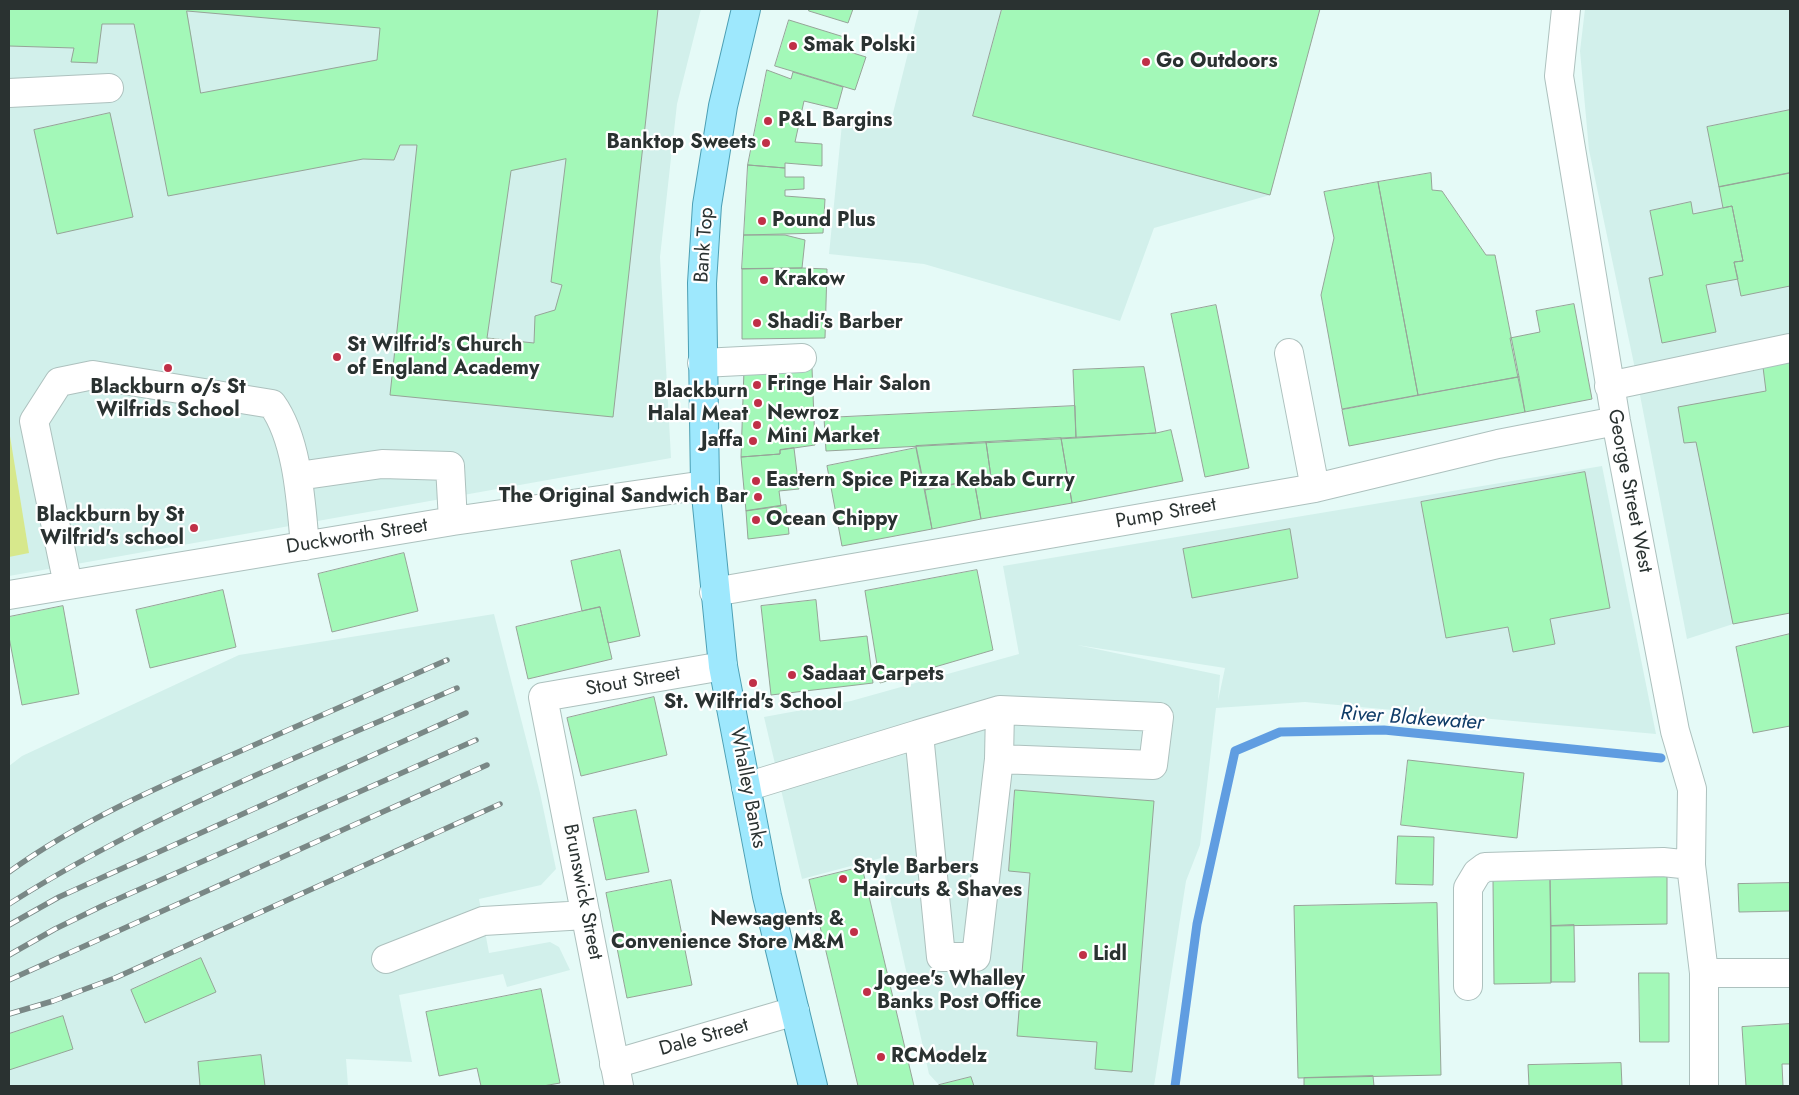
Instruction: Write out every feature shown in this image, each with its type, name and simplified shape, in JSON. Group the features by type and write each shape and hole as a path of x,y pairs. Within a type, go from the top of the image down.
{"main road":[{"name":"Bank Top","path":"705,485 702,283 707,205 723,106 746,9"},
{"name":"Whalley Banks","path":"705,485 714,592 723,666 768,896 813,1086"}],"street":[{"name":"George Street West","path":"1566,9 1559,76 1616,421 1675,731 1692,789 1691,865 1704,973 1704,1086"},
{"path":"9,93 109,88"},
{"path":"1610,386 1790,348"},
{"path":"1289,354 1315,488"},
{"path":"702,363 802,358"},
{"path":"68,585 34,421 59,382 93,375 272,404 281,416 298,476 305,546"},
{"name":"Pump Street","path":"714,592 1315,488 1498,444 1616,421"},
{"path":"298,476 382,464 450,466 454,521"},
{"name":"Duckworth Street","path":"9,595 454,521 705,485"},
{"name":"Stout Street","path":"544,697 723,666"},
{"name":"Brunswick Street","path":"544,697 617,1075"},
{"path":"746,787 1000,710 1159,717 1153,765 999,759"},
{"path":"919,734 941,958 976,957 999,759 1000,710"},
{"path":"1468,986 1468,888 1477,873 1485,866 1664,862 1691,865"},
{"path":"386,959 482,921 586,915"},
{"path":"1704,973 1790,973"},
{"name":"Dale Street","path":"617,1075 794,1011"}],"shaded area":[{"name":"St Wilfrid's Church of England Academy","path":"9,9 701,9 677,104 660,257 671,458 9,576"},
{"path":"919,9 1320,9 1270,195 1154,228 1120,321 924,264 829,254 843,114 891,121"},
{"path":"1585,9 1790,9 1790,613 1733,624 1687,639 1634,364 1589,150 1580,51"},
{"path":"1602,466 1656,734 1305,702 1216,708 1200,845 1186,881 1154,1086 940,1086 929,1074 881,858 802,879 764,717 851,701 1019,654 1003,566","holes":["1077,645 1225,668 1218,701 1220,675"]},
{"path":"494,614 540,793 556,869 541,885 479,899 489,953 550,942 559,947 570,970 507,987 503,974 399,995 412,1062 346,1059 348,1086 9,1086 9,766 22,756 239,655"}],"green space":[{"path":"9,430 29,553 9,557"}],"building":[{"path":"9,9 658,9 613,417 390,395 417,145 400,145 394,160 363,159 168,196 134,24 102,24 97,63 71,62 74,48 9,46","holes":["187,11 380,28 377,60 201,93","566,159 551,282 562,285 555,310 535,316 534,343 487,338 511,171"]},
{"path":"809,9 853,9 848,23 809,11"},
{"name":"Go Outdoors","path":"1002,9 1320,9 1270,195 973,116"},
{"path":"789,20 844,37 840,49 866,57 855,90 775,66"},
{"path":"767,70 791,79 793,72 843,87 837,109 804,101 795,142 822,144 822,166 785,163 785,168 748,165"},
{"path":"1790,110 1790,173 1719,187 1707,127"},
{"path":"110,113 133,217 57,234 34,130"},
{"path":"748,165 785,168 785,177 804,177 804,189 785,190 785,196 825,199 823,233 744,235"},
{"path":"1431,173 1432,190 1442,191 1486,255 1495,255 1519,377 1418,395 1378,182"},
{"path":"1790,173 1790,286 1741,296 1734,262 1743,261 1732,206 1723,208 1719,187"},
{"path":"1378,182 1418,395 1342,409 1321,295 1334,238 1324,192"},
{"path":"1691,202 1693,214 1732,206 1743,261 1734,262 1738,279 1706,285 1716,332 1662,343 1649,278 1663,275 1650,211"},
{"path":"744,235 785,235 805,240 802,268 742,269"},
{"path":"742,269 827,269 825,338 742,339"},
{"path":"1574,304 1592,399 1525,412 1510,338 1540,332 1536,311"},
{"path":"1216,305 1249,468 1205,477 1171,314"},
{"path":"1790,362 1790,613 1733,624 1696,442 1684,443 1678,407 1766,391 1763,367"},
{"path":"1144,367 1156,433 1076,438 1073,370"},
{"path":"812,368 815,445 780,450 780,454 741,457 744,370"},
{"path":"1519,377 1525,412 1349,446 1342,410"},
{"path":"1075,406 1076,438 826,451 824,418"},
{"path":"1171,430 1183,481 1072,503 1061,438 1156,433"},
{"path":"1061,438 1072,503 981,519 974,480 991,477 986,442"},
{"path":"986,442 991,477 925,490 916,446"},
{"path":"794,448 799,489 779,491 781,506 746,511 741,457 780,454 780,450"},
{"path":"916,448 932,529 842,546 827,466"},
{"path":"1585,472 1610,608 1550,619 1555,644 1513,652 1508,627 1446,638 1421,502"},
{"path":"974,480 981,519 932,529 925,490"},
{"path":"786,505 789,534 748,539 746,511"},
{"path":"1290,529 1298,578 1192,598 1183,549"},
{"path":"620,550 640,636 608,643 600,607 582,611 571,561"},
{"path":"404,553 418,611 332,632 318,574"},
{"path":"977,570 993,650 880,683 865,591"},
{"path":"223,590 236,647 150,668 136,610"},
{"path":"816,600 820,641 867,636 873,683 771,695 761,606"},
{"path":"63,606 79,694 22,705 9,637 9,617"},
{"path":"600,607 612,659 528,679 516,627"},
{"path":"1790,634 1790,726 1753,733 1736,647"},
{"path":"654,697 667,755 581,776 567,718"},
{"path":"1408,760 1524,773 1517,838 1401,825"},
{"name":"Lidl","path":"1015,790 1154,801 1132,1072 1095,1069 1097,1042 1017,1036 1030,873 1009,871"},
{"path":"636,810 649,872 606,880 593,818"},
{"path":"1398,836 1434,837 1433,885 1396,884"},
{"path":"862,867 914,1086 858,1086 809,880"},
{"path":"1667,877 1667,924 1551,926 1550,878"},
{"path":"1550,878 1551,983 1494,984 1493,879"},
{"path":"671,880 692,985 627,998 606,893"},
{"path":"1790,883 1790,911 1739,912 1738,884"},
{"path":"1437,903 1441,1075 1298,1078 1294,906"},
{"path":"1574,925 1575,982 1551,982 1551,926"},
{"path":"201,958 216,992 145,1023 131,990"},
{"path":"1639,973 1669,973 1669,1042 1640,1042"},
{"path":"541,989 560,1083 543,1086 481,1086 477,1068 439,1076 426,1012"},
{"path":"63,1016 73,1049 9,1070 9,1034"},
{"path":"1790,1024 1790,1064 1782,1064 1783,1086 1746,1086 1742,1027"},
{"path":"261,1055 265,1086 200,1086 198,1062"},
{"path":"1621,1063 1622,1086 1529,1086 1528,1065"},
{"path":"1373,1076 1374,1086 1304,1086 1304,1078"},
{"path":"971,1077 974,1086 939,1085"}],"waterway":[{"name":"River Blakewater","path":"1175,1086 1197,924 1235,751 1280,732 1384,730 1661,758"}],"railway":[{"path":"9,872 63,837 119,806 447,660"},
{"path":"9,904 62,872 172,814 228,787 457,688"},
{"path":"9,925 59,897 466,713"},
{"path":"9,955 55,929 102,906 476,740"},
{"path":"9,980 487,765"},
{"path":"9,1014 53,1001 115,978 500,804"}],"place":[{"name":"Smak Polski","path":"793,46"},
{"name":"Go Outdoors","path":"1146,62"},
{"name":"P&L Bargins","path":"768,121"},
{"name":"Banktop Sweets","path":"766,143"},
{"name":"Pound Plus","path":"762,221"},
{"name":"Krakow","path":"764,280"},
{"name":"Shadi's Barber","path":"757,323"},
{"name":"St Wilfrid's Church of England Academy","path":"337,357"},
{"name":"Blackburn o/s St Wilfrids School","path":"168,368"},
{"name":"Fringe Hair Salon","path":"757,385"},
{"name":"Blackburn Halal Meat","path":"758,403"},
{"name":"Newroz Mini Market","path":"757,425"},
{"name":"Jaffa","path":"753,441"},
{"name":"Eastern Spice Pizza Kebab Curry","path":"756,481"},
{"name":"The Original Sandwich Bar","path":"758,497"},
{"name":"Ocean Chippy","path":"756,520"},
{"name":"Blackburn by St Wilfrid's school","path":"194,528"},
{"name":"Sadaat Carpets","path":"792,675"},
{"name":"St. Wilfrid's School","path":"753,683"},
{"name":"Style Barbers Haircuts & Shaves","path":"843,879"},
{"name":"Newsagents & Convenience Store M&M","path":"854,932"},
{"name":"Lidl","path":"1083,955"},
{"name":"Jogee's Whalley Banks Post Office","path":"867,992"},
{"name":"RCModelz","path":"881,1057"}]}
